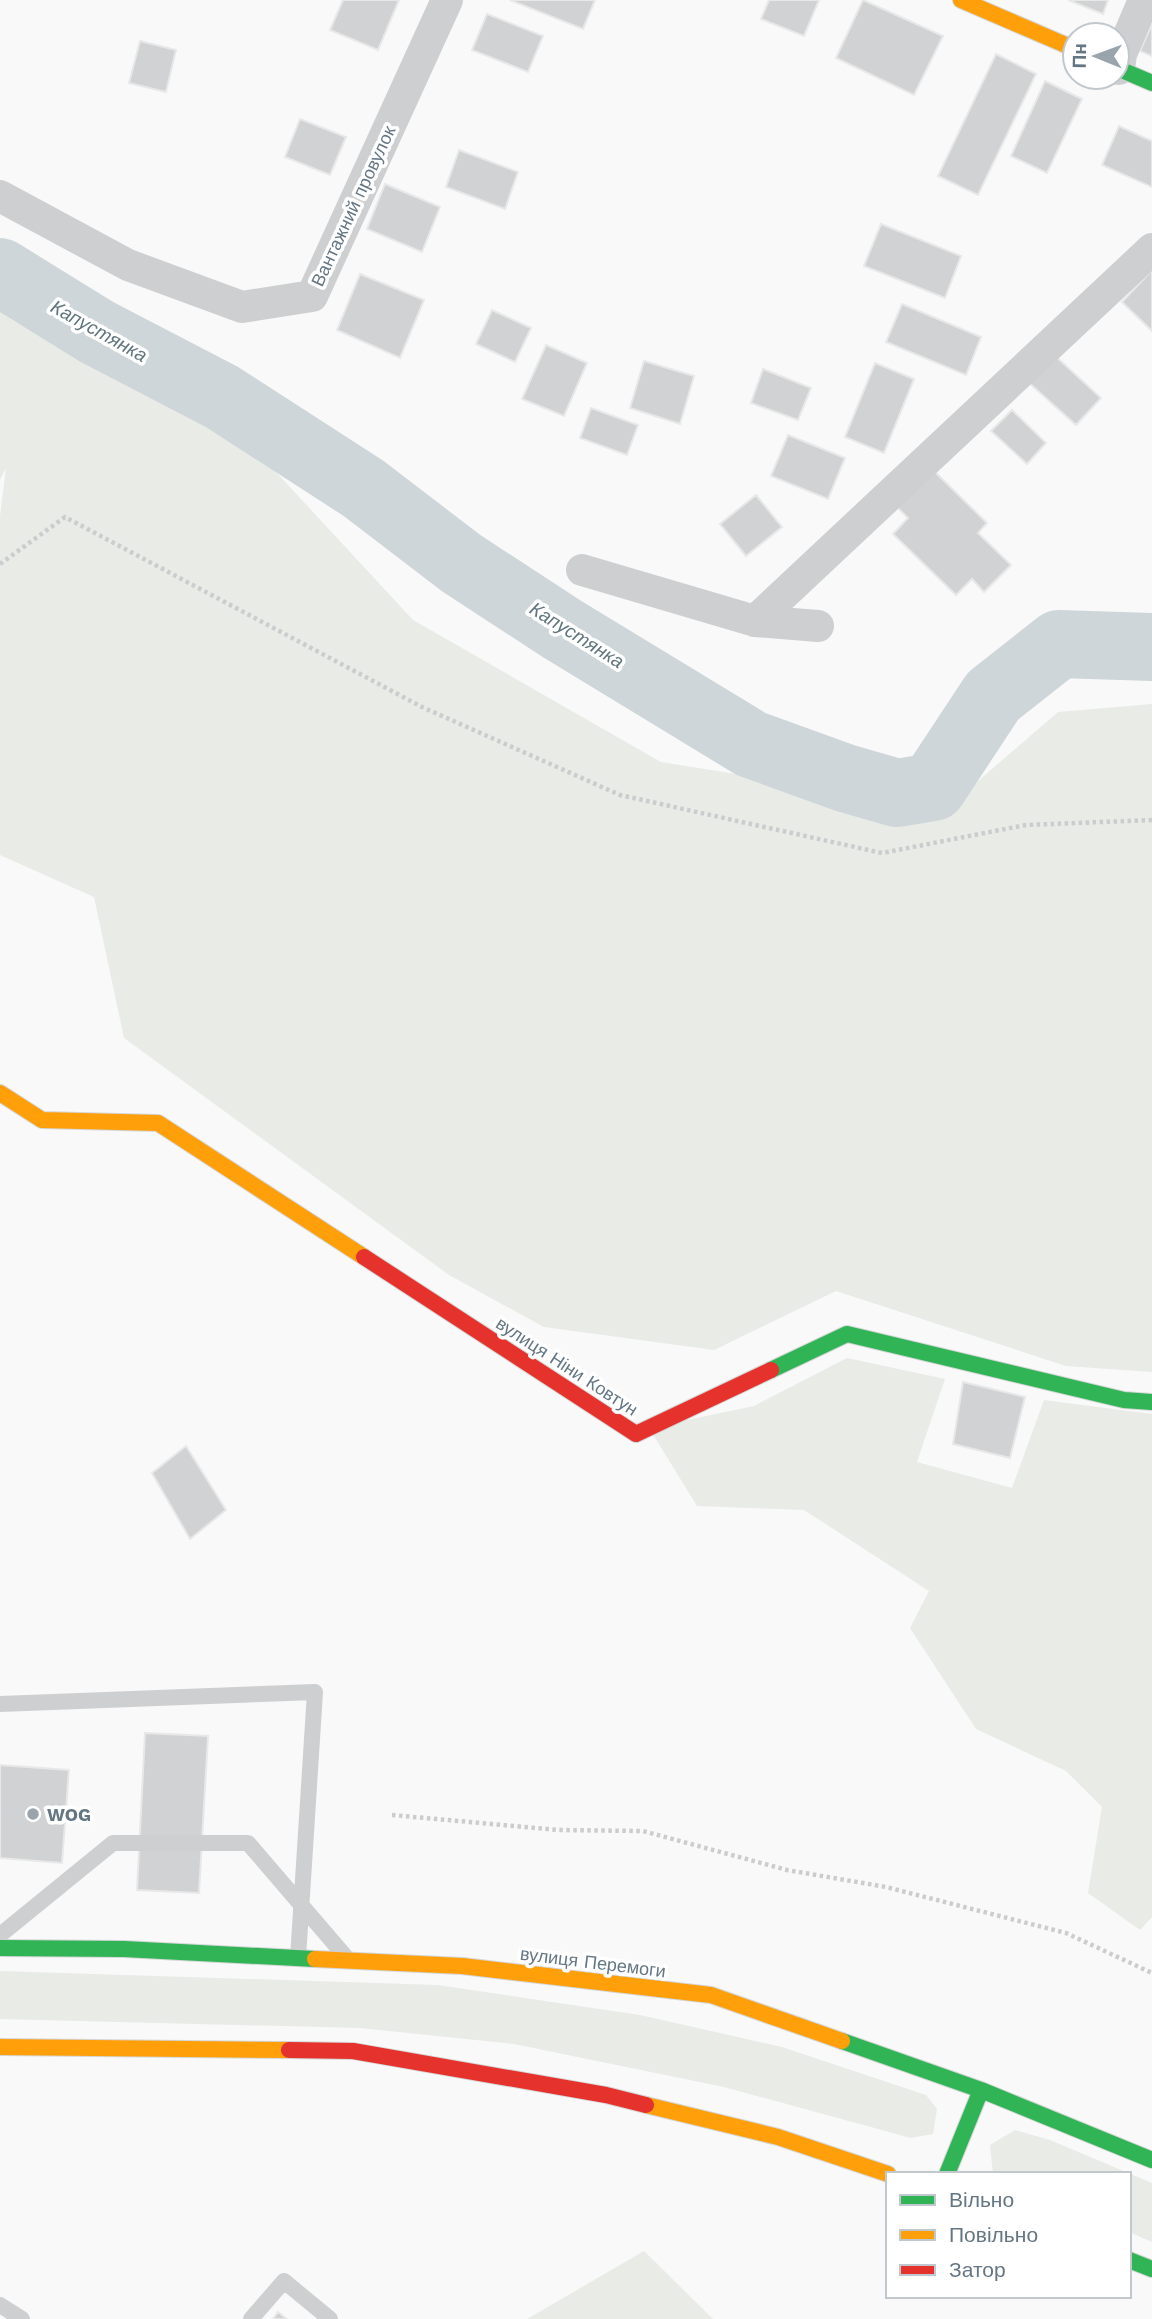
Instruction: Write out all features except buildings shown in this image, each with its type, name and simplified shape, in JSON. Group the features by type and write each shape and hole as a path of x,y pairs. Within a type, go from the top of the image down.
{"main road":[{"path":"961,0 1061,44"},
{"path":"1131,74 1152,83"},
{"name":"вулиця Ніни Ковтун","path":"0,1093 42,1120 158,1123 636,1433 847,1334 1124,1400 1152,1402"},
{"name":"вулиця Перемоги","path":"0,1948 124,1949 462,1966 711,1995 981,2090 1152,2160"},
{"path":"0,2047 354,2051 606,2095 778,2137 886,2173"},
{"path":"948,2172 981,2090"},
{"path":"1131,2261 1152,2269"}],"street":[{"name":"Вантажний провулок","path":"0,196 128,265 242,307 312,296 447,0"},
{"path":"1131,31 1144,0"},
{"path":"755,621 1152,249"},
{"path":"582,570 755,621 818,626"}],"lane":[{"path":"0,1704 315,1692 298,1958"},
{"path":"0,1935 113,1843 248,1843 349,1960"},
{"path":"251,2319 284,2281 330,2319"},
{"path":"0,2305 22,2319"}],"path":[{"path":"0,564 65,517 422,707 620,795 660,804 882,853 1026,825 1152,820"},
{"path":"393,1815 558,1830 643,1830 787,1870 886,1887 1066,1933 1152,1973"}],"shaded area":[{"path":"0,311 14,321 226,418 413,620 661,762 947,808 1058,712 1152,704 1152,1372 1066,1366 836,1291 714,1350 544,1327 449,1275 124,1038 94,897 0,855 0,516 6,468 0,480"},
{"path":"847,1358 945,1379 917,1462 1012,1488 1044,1400 1152,1414 1152,1917 1140,1930 1088,1893 1102,1807 1066,1771 976,1729 910,1628 929,1591 804,1510 697,1506 649,1428 754,1406"},
{"path":"0,1971 438,1985 640,2015 782,2047 926,2095 937,2109 933,2134 911,2138 724,2087 514,2044 360,2028 0,2019"},
{"path":"1015,2130 1050,2140 1126,2172 993,2172 990,2145"},
{"path":"1131,2174 1152,2183 1152,2242 1131,2233"},
{"path":"644,2251 713,2319 527,2319"}],"waterway":[{"name":"Капустянка","path":"0,272 97,332 222,397 363,488 461,563 562,629 751,744 845,778 897,793 933,787 993,696 1059,644 1152,647"}],"traffic: fast":[{"path":"1131,74 1152,83"},
{"path":"771,1370 847,1334 1124,1400 1152,1402"},
{"path":"0,1948 124,1949 315,1959"},
{"path":"842,2041 981,2090 1152,2160"},
{"path":"948,2172 981,2090"},
{"path":"1131,2261 1152,2269"}],"traffic: slow":[{"path":"961,0 1061,43"},
{"path":"0,1093 42,1120 158,1123 364,1257"},
{"path":"315,1959 462,1966 711,1995 842,2041"},
{"path":"0,2047 289,2050"},
{"path":"646,2105 778,2137 886,2173"}],"traffic: jam":[{"path":"364,1257 636,1434 771,1370"},
{"path":"289,2050 353,2051 606,2095 646,2105"}],"place":[{"name":"WOG","path":"33,1814"}]}
